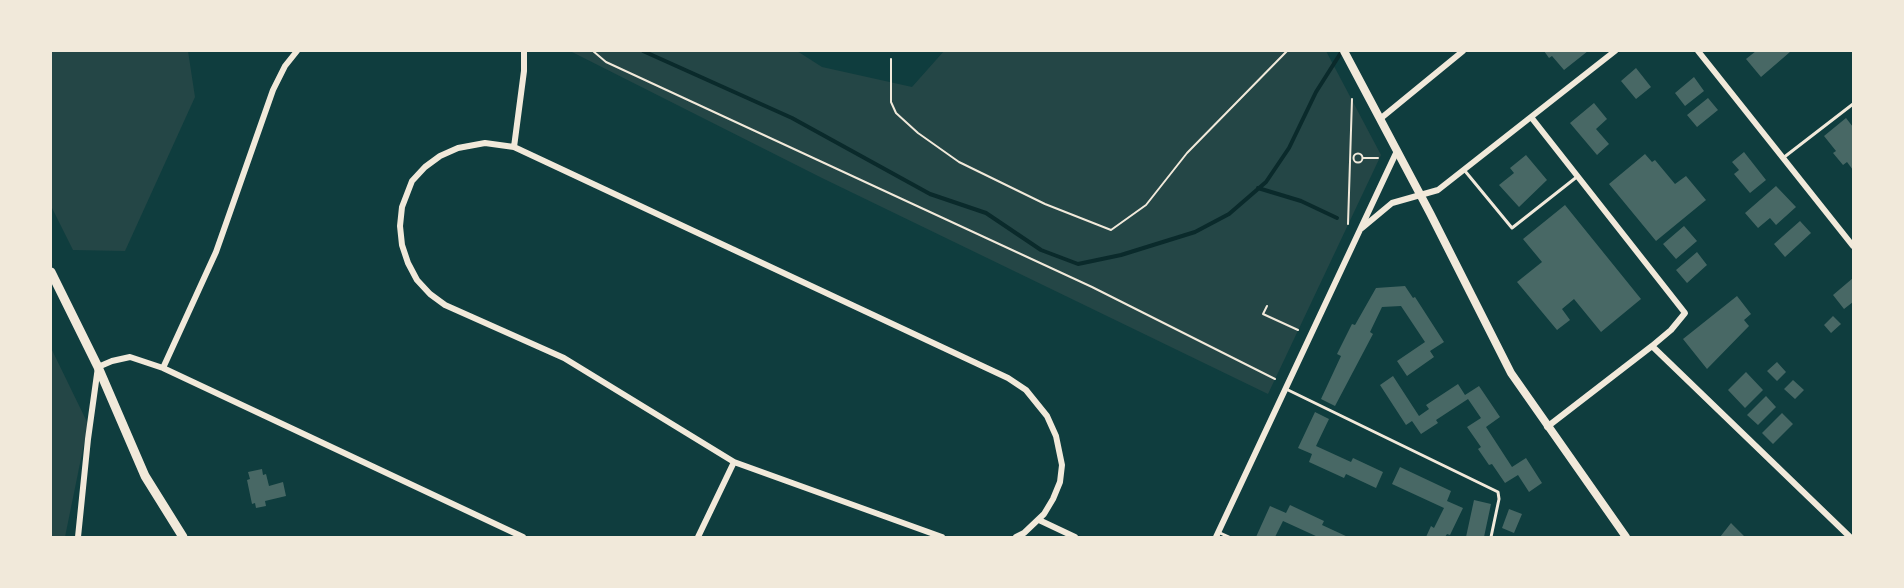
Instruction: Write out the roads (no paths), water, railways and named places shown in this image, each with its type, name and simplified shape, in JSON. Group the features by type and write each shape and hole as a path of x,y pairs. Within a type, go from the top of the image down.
{"main road":[{"path":"51,272 98,367 146,476 183,537"}],"street":[{"path":"163,369 216,252 273,90 285,66 297,51"},
{"path":"514,147 524,71 524,51"},
{"path":"1344,51 1511,373 1626,537"},
{"path":"1380,119 1463,51"},
{"path":"1359,230 1392,203 1420,197 1438,190 1615,51"},
{"path":"1698,51 1853,246"},
{"path":"1531,117 1685,313 1671,330 1652,346 1547,427"},
{"path":"942,537 734,462 564,358 445,305 417,280 405,254 400,226 402,207 412,181 440,156 458,148 485,143 514,147 1008,378 1026,390 1041,406 1052,425 1062,465 1060,482 1053,499 1039,520 1016,537"},
{"path":"1217,534 1396,153"},
{"path":"1652,346 1850,537"},
{"path":"78,537 98,367 130,357 163,369 523,537"},
{"path":"698,537 734,462"},
{"path":"1039,520 1075,537"}],"lane":[{"path":"1783,158 1853,104"},
{"path":"1463,170 1512,228 1578,176"},
{"path":"1286,389 1498,492 1499,499 1491,537"},
{"path":"1217,534 1229,537"}],"waterway":[{"path":"643,51 792,118 930,194 986,213 1041,250 1078,264 1121,255 1195,232 1229,214 1266,182 1289,148 1316,92 1342,51"},
{"path":"1258,188 1301,201 1337,218"}]}
